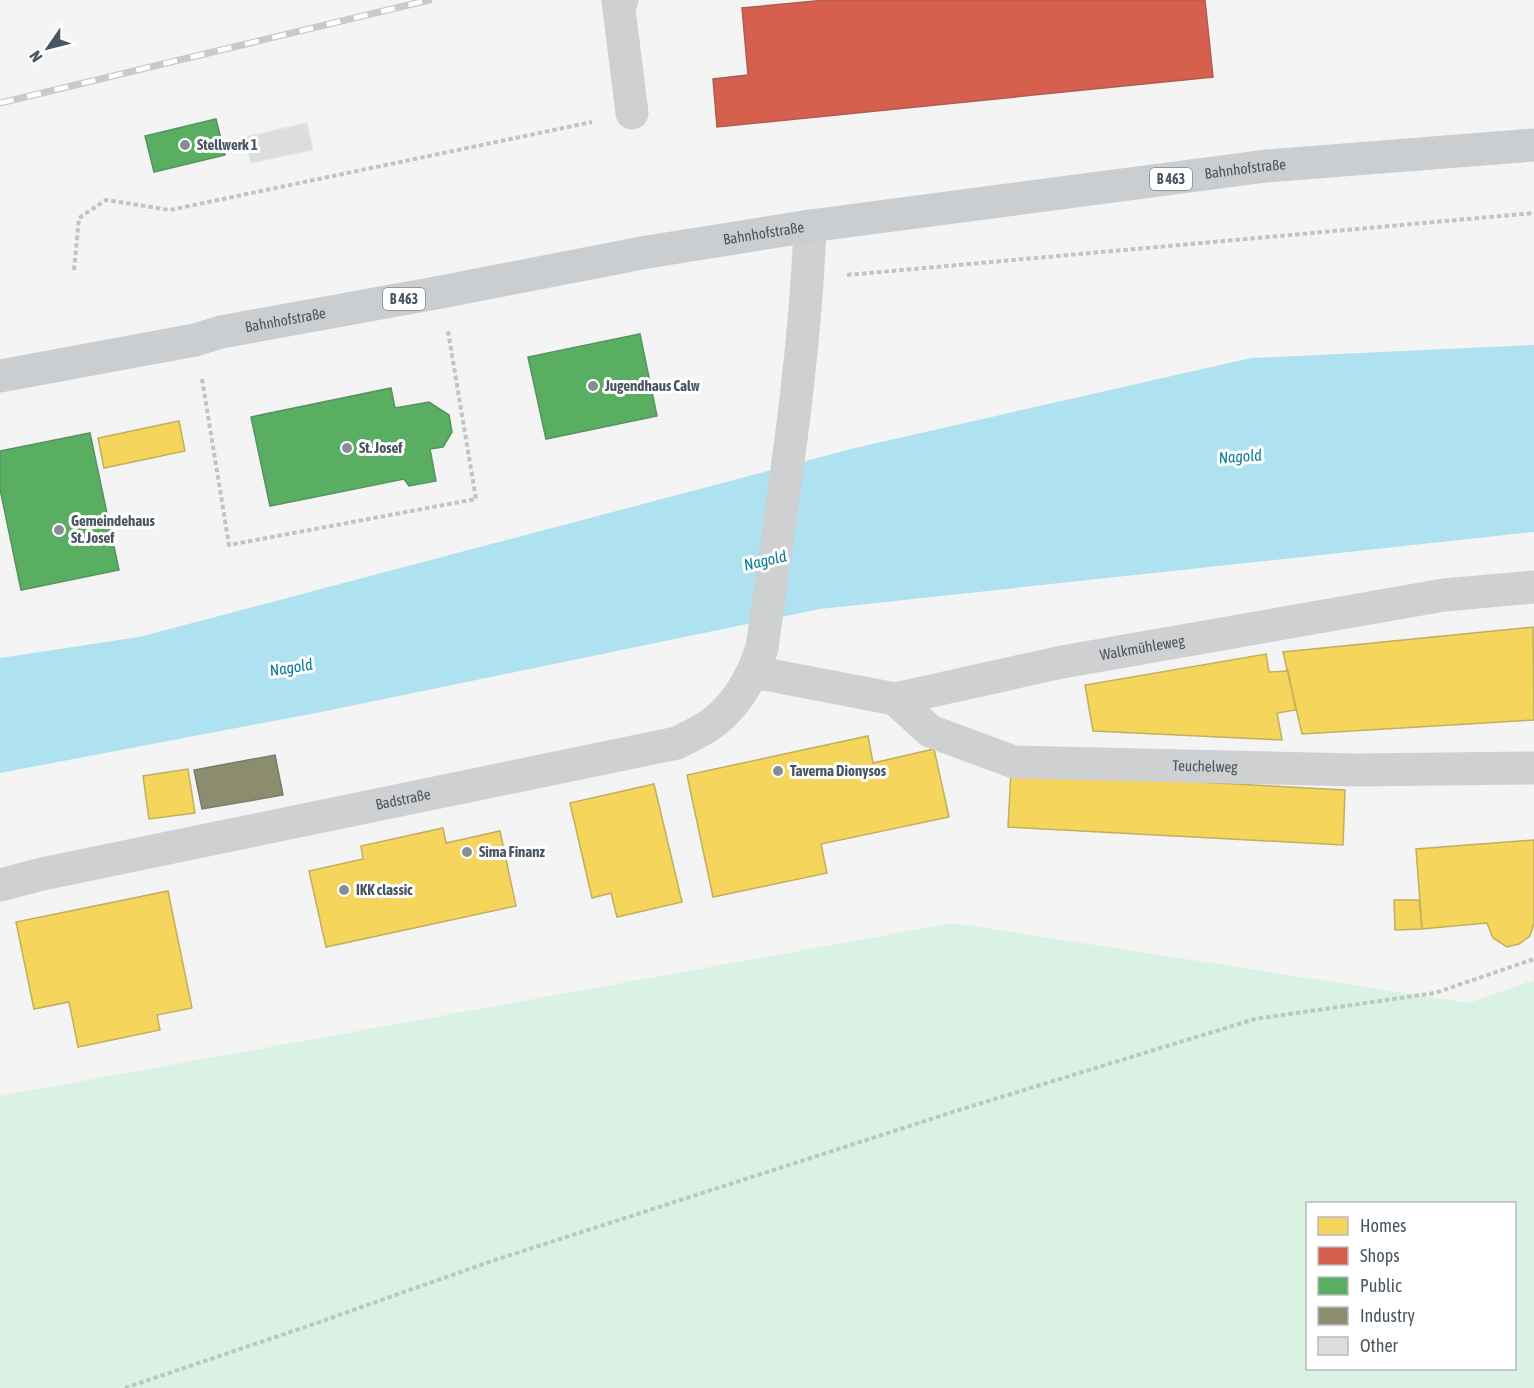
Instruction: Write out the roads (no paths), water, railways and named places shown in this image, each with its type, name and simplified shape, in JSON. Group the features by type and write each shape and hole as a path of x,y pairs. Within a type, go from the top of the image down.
{"main road":[{"name":"Bahnhofstraße","path":"0,376 195,340 220,332 647,252 810,226 1266,166 1534,145"}],"street":[{"path":"622,0 618,1 632,113"},
{"path":"758,660 792,427 808,279 810,226"},
{"name":"Walkmühleweg","path":"758,660 895,699 1062,662 1444,595 1534,587"},
{"name":"Badstraße","path":"0,885 42,874 677,743 711,725 734,703 758,660"},
{"name":"Teuchelweg","path":"895,699 930,731 1014,762 1357,770 1534,768"}],"water":[{"name":"Nagold","path":"1534,345 1534,532 820,609 321,712 0,773 0,658 139,637 859,447 1251,358"}],"railway":[{"path":"0,103 429,0"}],"place":[{"name":"Stellwerk 1","path":"185,145"},
{"name":"Jugendhaus Calw","path":"593,386"},
{"name":"St. Josef","path":"347,448"},
{"name":"Gemeindehaus St. Josef","path":"59,530"},
{"name":"Taverna Dionysos","path":"778,771"},
{"name":"Sima Finanz","path":"467,852"},
{"name":"IKK classic","path":"344,890"}]}
